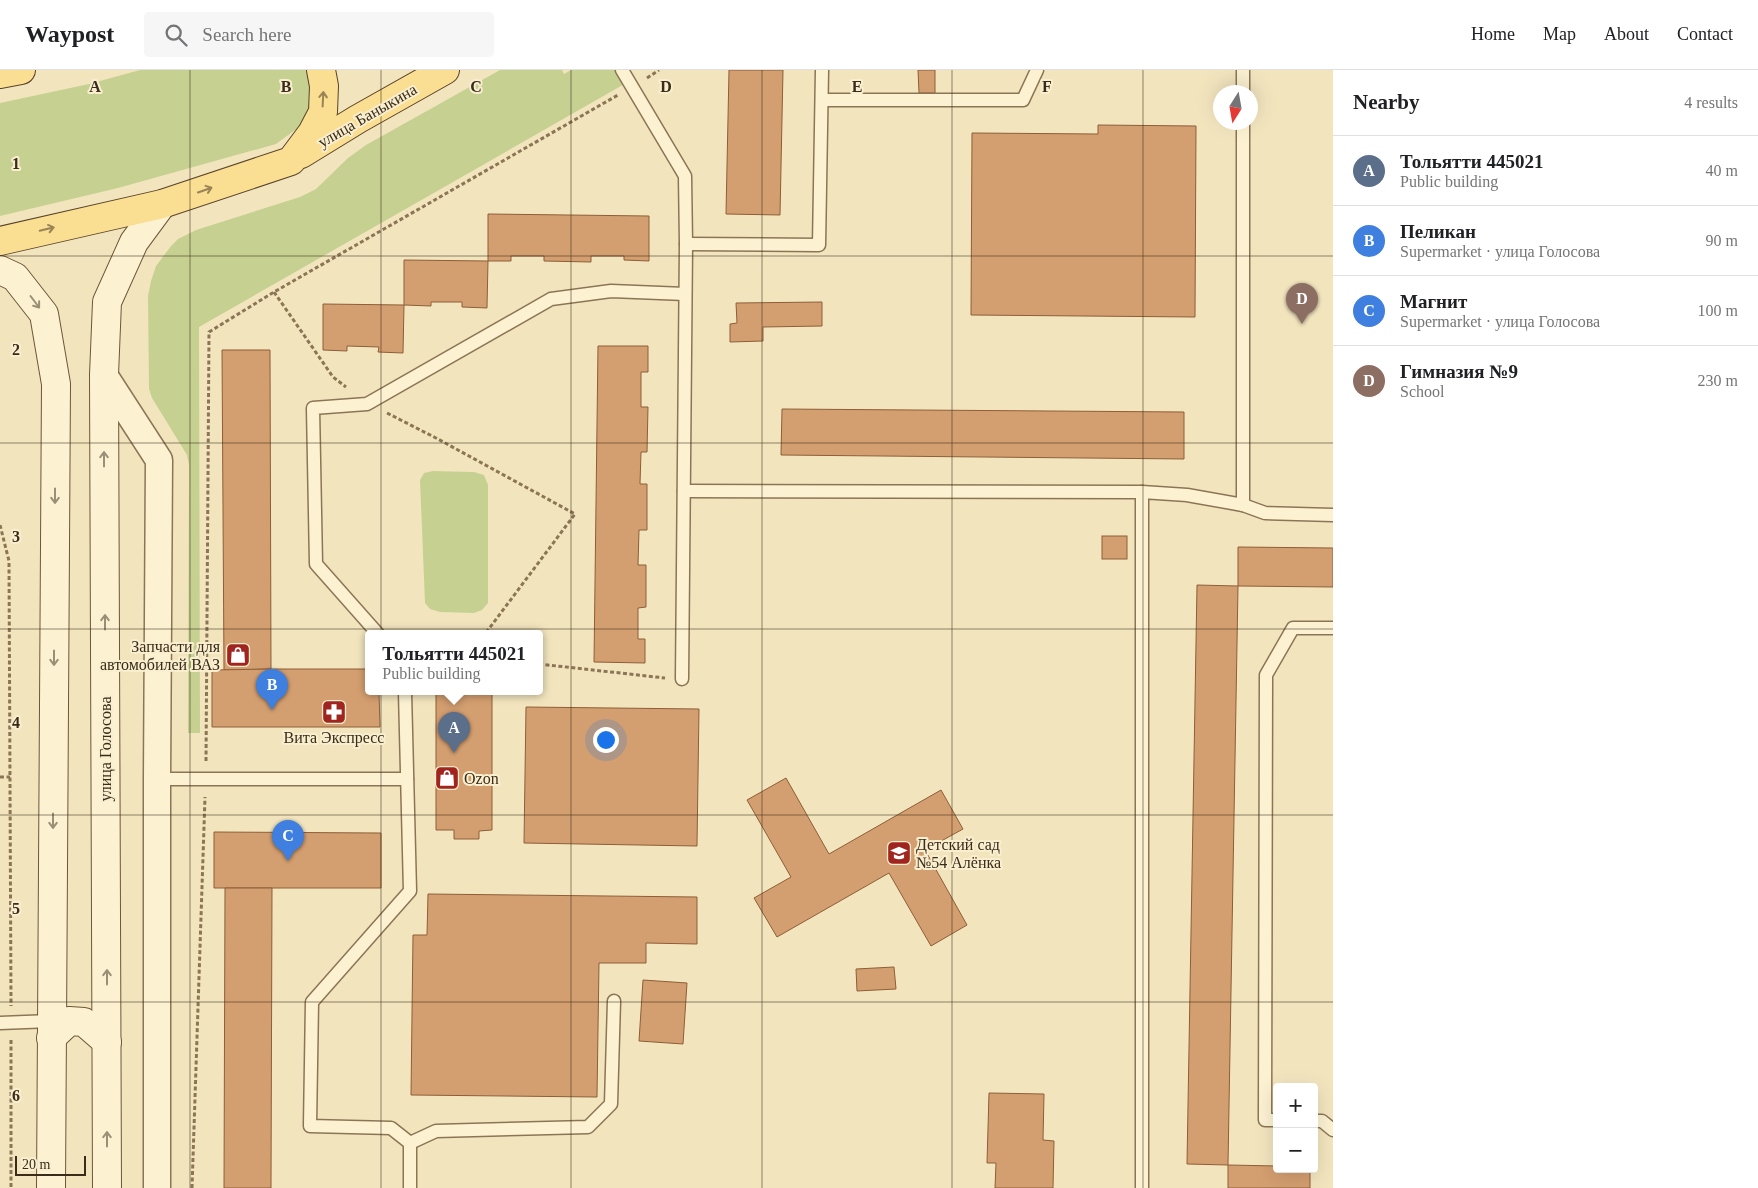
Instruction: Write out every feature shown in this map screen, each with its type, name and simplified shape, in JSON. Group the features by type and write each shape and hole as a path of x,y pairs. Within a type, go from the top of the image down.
{"main road":[{"path":"0,74 21,70"},
{"path":"291,160 312,133 323,112 324,86 320,70"},
{"name":"улица Баныкина","path":"0,241 162,204 291,160 358,119 445,70"},
{"name":"улица Голосова","path":"107,1188 104,375 107,302 134,242 162,204"},
{"path":"0,270 15,277 44,314 56,384 51,1188"},
{"path":"51,1029 69,1021 84,1022 107,1042"}],"street":[{"path":"104,375 159,460 156,779 156,1188"}],"lane":[{"path":"622,70 685,176 682,679"},
{"path":"686,244 819,245 822,70"},
{"path":"822,100 1023,100 1037,70"},
{"path":"1243,70 1243,85"},
{"path":"1243,130 1243,505"},
{"path":"374,630 316,564 313,408 367,404 551,299 611,291 685,294"},
{"path":"684,491 1142,492 1187,495 1243,505 1265,513 1333,515"},
{"path":"1142,492 1142,1188"},
{"path":"1273,1120 1265,1120 1266,675 1293,628 1333,628"},
{"path":"405,695 410,891 312,1002 310,1126 391,1128 410,1143"},
{"path":"156,779 407,779"},
{"path":"410,1143 436,1131 588,1127 610,1104 614,1001"},
{"path":"5,1024 51,1029"},
{"path":"1318,1120 1322,1121 1333,1130"},
{"path":"410,1143 410,1188"}],"path":[{"path":"192,1188 206,779 209,332 274,292 659,70"},
{"path":"274,292 333,377 367,404 436,438 575,514 488,630"},
{"path":"0,525 9,561 10,777 5,1024 11,1188"},
{"path":"543,664 682,679"},
{"path":"0,777 10,777"}],"green space":[{"path":"140,70 306,70 312,83 313,104 302,125 276,144 118,188 0,216 0,103 89,84"},
{"path":"500,70 562,70 564,74 571,70 619,70 628,82 199,327 200,733 188,733 189,465 187,455 152,398 149,389 148,296 156,266 178,239 196,230 300,197 316,189 348,158 366,145"},
{"path":"433,471 474,472 484,475 488,485 488,603 482,610 474,613 440,612 430,609 425,603 420,480 424,473"}],"building":[{"path":"729,70 783,70 780,215 726,214"},
{"path":"918,70 935,70 935,93 919,93"},
{"path":"1098,125 1196,126 1195,317 971,315 972,133 1098,134"},
{"path":"488,214 649,216 649,261 624,260 624,256 591,256 591,262 544,261 544,256 511,256 511,261 488,261"},
{"path":"404,260 488,261 487,308 462,307 462,302 431,302 431,306 404,305"},
{"path":"822,302 822,326 763,327 763,341 730,342 730,324 737,323 736,303"},
{"path":"323,304 404,305 403,353 378,352 379,347 347,346 347,351 323,350"},
{"path":"598,346 648,346 648,372 641,372 641,407 648,407 647,452 641,452 640,484 647,484 647,530 639,530 638,565 646,565 646,607 638,608 638,639 645,639 645,663 594,662"},
{"path":"222,350 270,350 271,669 224,670"},
{"path":"782,409 1184,412 1184,459 781,455"},
{"path":"1102,536 1127,536 1127,559 1102,559"},
{"path":"1238,547 1333,548 1333,587 1238,586"},
{"path":"1197,585 1238,586 1228,1165 1187,1164"},
{"path":"365,669 365,695 379,695 380,727 212,727 212,670"},
{"path":"436,695 492,695 492,830 479,831 479,839 454,839 454,830 436,830"},
{"path":"526,707 699,709 697,846 524,843"},
{"path":"786,778 829,854 941,790 963,829 925,850 967,925 931,946 889,873 777,937 754,898 791,877 747,800"},
{"path":"214,832 381,833 381,888 214,888"},
{"path":"225,888 272,888 271,1188 224,1188"},
{"path":"428,894 697,897 697,944 646,943 646,963 599,963 597,1097 411,1095 413,935 427,935"},
{"path":"894,967 896,989 857,991 856,969"},
{"path":"643,980 687,983 683,1044 639,1041"},
{"path":"989,1093 1044,1094 1043,1140 1054,1141 1053,1188 995,1188 996,1163 987,1163"},
{"path":"1228,1165 1273,1166 1273,1173 1310,1173 1310,1188 1228,1188"}],"place":[{"name":"Гимназия №9","path":"1302,324"},
{"name":"Запчасти для автомобилей ВАЗ","path":"238,655"},
{"name":"Пеликан","path":"272,710"},
{"name":"Вита Экспресс","path":"334,712"},
{"name":"Тольятти 445021","path":"454,753"},
{"name":"Ozon","path":"447,778"},
{"name":"Детский сад №54 Алёнка","path":"899,853"},
{"name":"Магнит","path":"288,861"}]}
